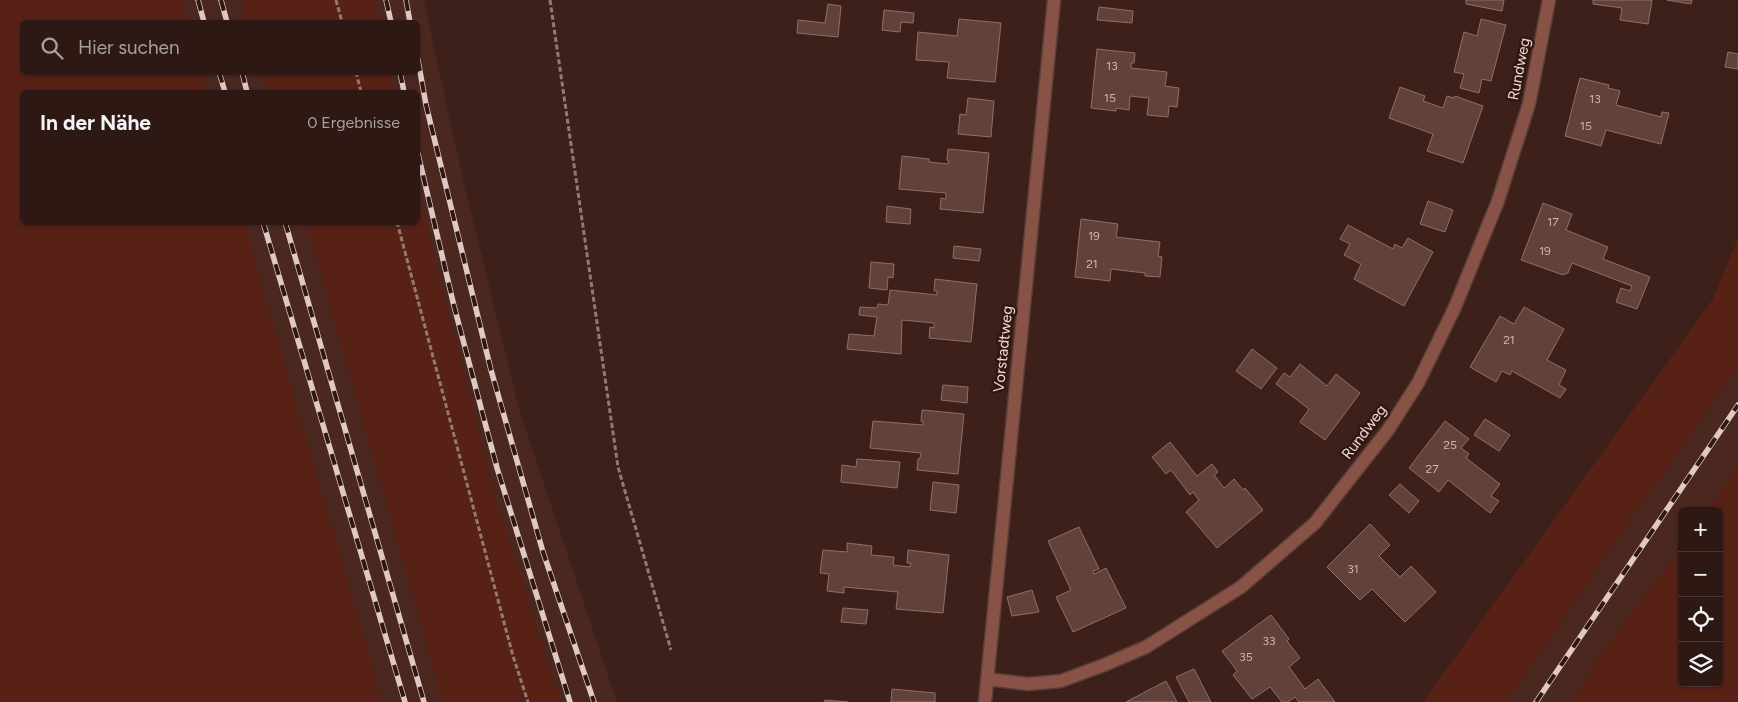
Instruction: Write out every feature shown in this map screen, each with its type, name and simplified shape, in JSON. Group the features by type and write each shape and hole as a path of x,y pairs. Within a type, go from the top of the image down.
{"street":[{"name":"Vorstadtweg","path":"985,702 1054,0"},
{"name":"Rundweg","path":"987,679 1028,684 1061,681 1146,647 1241,587 1315,523 1388,430 1418,383 1455,308 1498,201 1529,104 1549,0"}],"path":[{"path":"336,0 341,20"},
{"path":"550,0 618,467 670,650"},
{"path":"357,75 360,90"},
{"path":"397,225 513,656 528,702"}],"shaded area":[{"path":"0,0 181,0 186,20 20,20 20,75 202,75 206,90 20,90 20,225 245,225 383,702 0,702"},
{"path":"181,0 241,0 247,20 186,20"},
{"path":"241,0 374,0 379,20 247,20"},
{"path":"374,0 424,0 455,145 518,406 617,702 561,702 498,507 420,199 420,90 394,90 390,75 420,75 420,20 379,20"},
{"path":"202,75 263,75 267,90 206,90"},
{"path":"263,75 390,75 394,90 267,90"},
{"path":"420,199 498,507 561,702 443,702 307,225 420,225"},
{"path":"245,225 307,225 443,702 383,702"},
{"path":"1738,238 1738,367 1632,518 1507,702 1423,702 1713,299"},
{"path":"1738,367 1738,465 1711,507 1678,507 1678,551 1603,650 1571,702 1507,702 1632,518"},
{"path":"1738,465 1738,702 1571,702 1603,650 1678,551 1678,687 1723,687 1723,507 1711,507"}],"building":[{"path":"1466,0 1504,0 1502,11 1466,4"},
{"path":"1593,0 1652,0 1648,24 1620,20 1622,8 1593,4"},
{"path":"1667,0 1692,0 1691,4"},
{"path":"828,4 841,6 838,37 797,33 798,20 825,23"},
{"path":"1099,7 1133,11 1132,23 1097,20"},
{"path":"884,10 914,13 913,23 901,22 900,32 882,30"},
{"path":"959,19 1001,23 995,82 947,78 949,62 916,60 918,32 957,36"},
{"path":"1481,19 1506,25 1491,81 1482,79 1479,93 1460,88 1464,74 1454,72 1464,32 1477,36"},
{"path":"1097,49 1135,53 1134,63 1131,63 1131,68 1167,72 1165,86 1179,88 1177,107 1169,106 1168,117 1147,115 1149,98 1130,96 1129,110 1116,108 1116,111 1091,108"},
{"path":"1728,52 1738,54 1738,69 1725,67"},
{"path":"1580,78 1609,85 1608,88 1620,91 1616,105 1661,117 1662,112 1669,113 1661,144 1606,130 1601,146 1565,136"},
{"path":"1400,87 1425,96 1423,101 1443,108 1447,96 1454,98 1455,96 1483,106 1463,163 1427,151 1433,134 1389,118"},
{"path":"968,98 994,101 991,137 958,134 960,114 966,115"},
{"path":"948,149 989,153 983,213 940,209 941,198 946,199 946,193 899,189 902,156 929,159 929,162 948,164"},
{"path":"1428,201 1453,210 1445,232 1420,224"},
{"path":"1543,203 1572,214 1566,230 1608,247 1603,259 1650,277 1637,309 1616,302 1621,288 1630,291 1632,286 1572,263 1568,273 1563,275 1521,260"},
{"path":"887,206 911,209 910,224 886,222"},
{"path":"1081,219 1118,224 1116,237 1160,242 1158,256 1162,257 1160,277 1145,276 1145,273 1111,269 1110,281 1075,277"},
{"path":"1348,225 1393,249 1395,244 1402,248 1408,238 1433,252 1404,306 1354,279 1361,264 1344,255 1350,244 1340,239"},
{"path":"954,246 981,249 979,261 953,258"},
{"path":"871,262 894,264 893,278 888,277 887,290 869,288"},
{"path":"935,279 977,284 971,342 929,338 930,327 934,328 934,323 902,320 901,354 847,349 849,334 874,336 877,317 859,315 860,307 877,308 878,304 888,305 890,290 937,295 937,291 934,291"},
{"path":"1524,307 1564,329 1547,360 1566,370 1559,385 1566,389 1560,398 1512,371 1510,375 1502,371 1496,382 1470,367 1500,316 1514,324"},
{"path":"1252,349 1277,368 1261,389 1236,371"},
{"path":"1300,364 1327,386 1336,374 1360,393 1325,440 1300,422 1309,409 1276,384 1284,373 1290,377"},
{"path":"943,385 968,387 967,403 941,400"},
{"path":"922,410 964,414 958,474 917,470 918,459 921,453 870,448 873,421 923,425 921,421"},
{"path":"1485,419 1510,435 1499,451 1474,435"},
{"path":"1445,421 1469,439 1461,448 1469,454 1466,458 1500,484 1491,496 1499,501 1490,513 1448,480 1439,492 1409,468"},
{"path":"1170,442 1197,476 1212,464 1218,472 1214,475 1224,488 1234,479 1243,490 1245,488 1263,510 1217,548 1186,512 1199,500 1193,492 1190,495 1171,470 1166,474 1152,457"},
{"path":"857,459 900,462 897,488 841,482 842,465 856,467"},
{"path":"933,482 959,485 956,513 930,510"},
{"path":"1400,484 1419,501 1409,513 1389,495"},
{"path":"1370,524 1390,545 1379,556 1400,577 1411,566 1436,592 1405,622 1372,589 1360,600 1327,567"},
{"path":"1079,527 1099,569 1093,571 1094,574 1106,568 1126,608 1073,632 1056,597 1071,590 1048,541"},
{"path":"847,543 872,546 871,555 894,557 893,565 910,567 911,563 907,563 908,550 949,555 943,613 896,609 898,592 844,587 844,593 827,591 829,574 820,573 823,550 847,552"},
{"path":"1032,590 1039,612 1012,616 1007,597"},
{"path":"843,608 868,610 866,624 841,622"},
{"path":"1271,615 1289,639 1287,641 1300,658 1289,667 1305,689 1318,679 1335,702 1299,702 1295,697 1288,702 1282,702 1270,687 1252,699 1233,675 1237,671 1222,651"},
{"path":"1194,669 1211,702 1189,702 1176,677"},
{"path":"1166,681 1177,702 1126,702"},
{"path":"892,689 935,693 935,702 891,702"},
{"path":"825,700 848,702 824,702"}],"railway":[{"path":"198,0 203,20"},
{"path":"221,0 226,20"},
{"path":"386,0 391,20"},
{"path":"406,0 410,20"},
{"path":"420,71 426,105 491,370 543,552 594,702"},
{"path":"220,75 224,90"},
{"path":"243,75 246,90"},
{"path":"401,75 404,90"},
{"path":"420,162 454,306 497,468 570,702"},
{"path":"264,225 405,702"},
{"path":"286,225 424,702"},
{"path":"1536,702 1738,405"}]}
